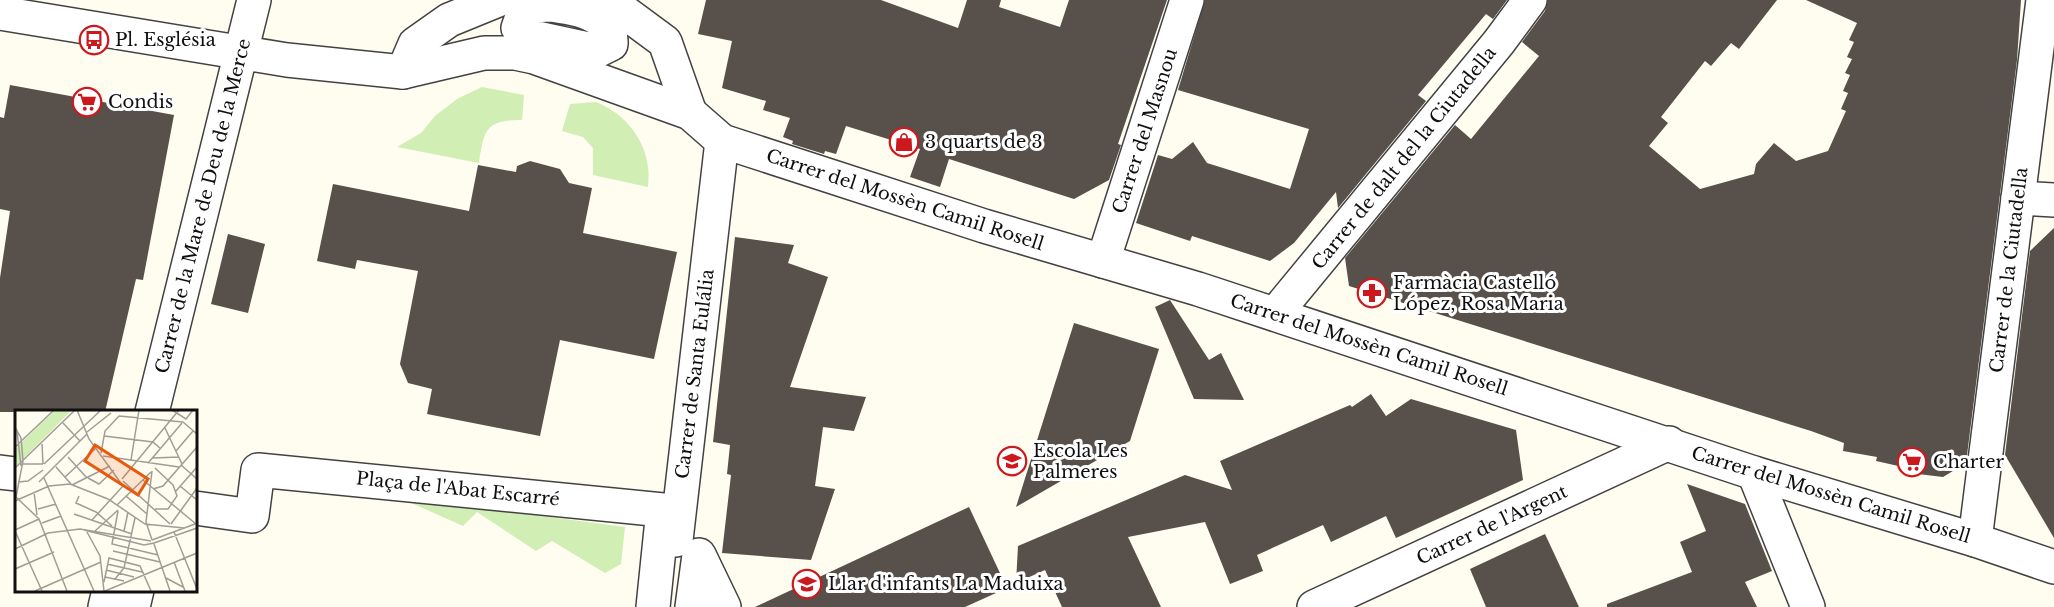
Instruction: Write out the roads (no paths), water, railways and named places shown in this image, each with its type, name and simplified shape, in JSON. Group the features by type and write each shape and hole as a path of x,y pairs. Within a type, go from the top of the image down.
{"street":[{"name":"Carrer de la Mare de Deu de la Merce","path":"152,410 254,0"},
{"path":"403,72 415,44 449,20 498,0"},
{"path":"512,0 505,20 502,40 530,57 607,60 621,49 627,21 609,5"},
{"name":"Carrer del Masnou","path":"1103,261 1187,0"},
{"name":"Carrer de dalt del la Ciutadella","path":"1275,314 1499,42 1530,0"},
{"name":"Carrer de la Ciutadella","path":"1975,540 2043,0"},
{"name":"Carrer del Mossèn Camil Rosell","path":"609,5 665,42 690,113"},
{"name":"Carrer del Mossèn Camil Rosell","path":"0,14 287,60 403,72 483,53 530,57 690,113 722,141 984,226 1275,314 1754,473 1975,540 2054,567"},
{"name":"Carrer de Santa Eulália","path":"668,607 722,141"},
{"path":"2018,198 2054,200"},
{"name":"Carrer de l'Argent","path":"1314,607 1669,443"},
{"name":"Plaça de l'Abat Escarré","path":"196,508 252,516 258,470 663,510 653,607"},
{"path":"0,472 15,474"},
{"path":"1754,473 1808,607"},
{"path":"692,607 699,555 724,607"},
{"path":"105,607 109,592"},
{"path":"133,607 137,592"}],"place":[{"name":"Pl. Església","path":"94,40"},
{"name":"Condis","path":"87,102"},
{"name":"3 quarts de 3","path":"904,142"},
{"name":"Farmàcia Castelló López, Rosa Maria","path":"1372,293"},
{"name":"Escola Les Palmeres","path":"1012,461"},
{"name":"Charter","path":"1912,462"},
{"name":"Llar d'infants La Maduixa","path":"807,584"}]}
